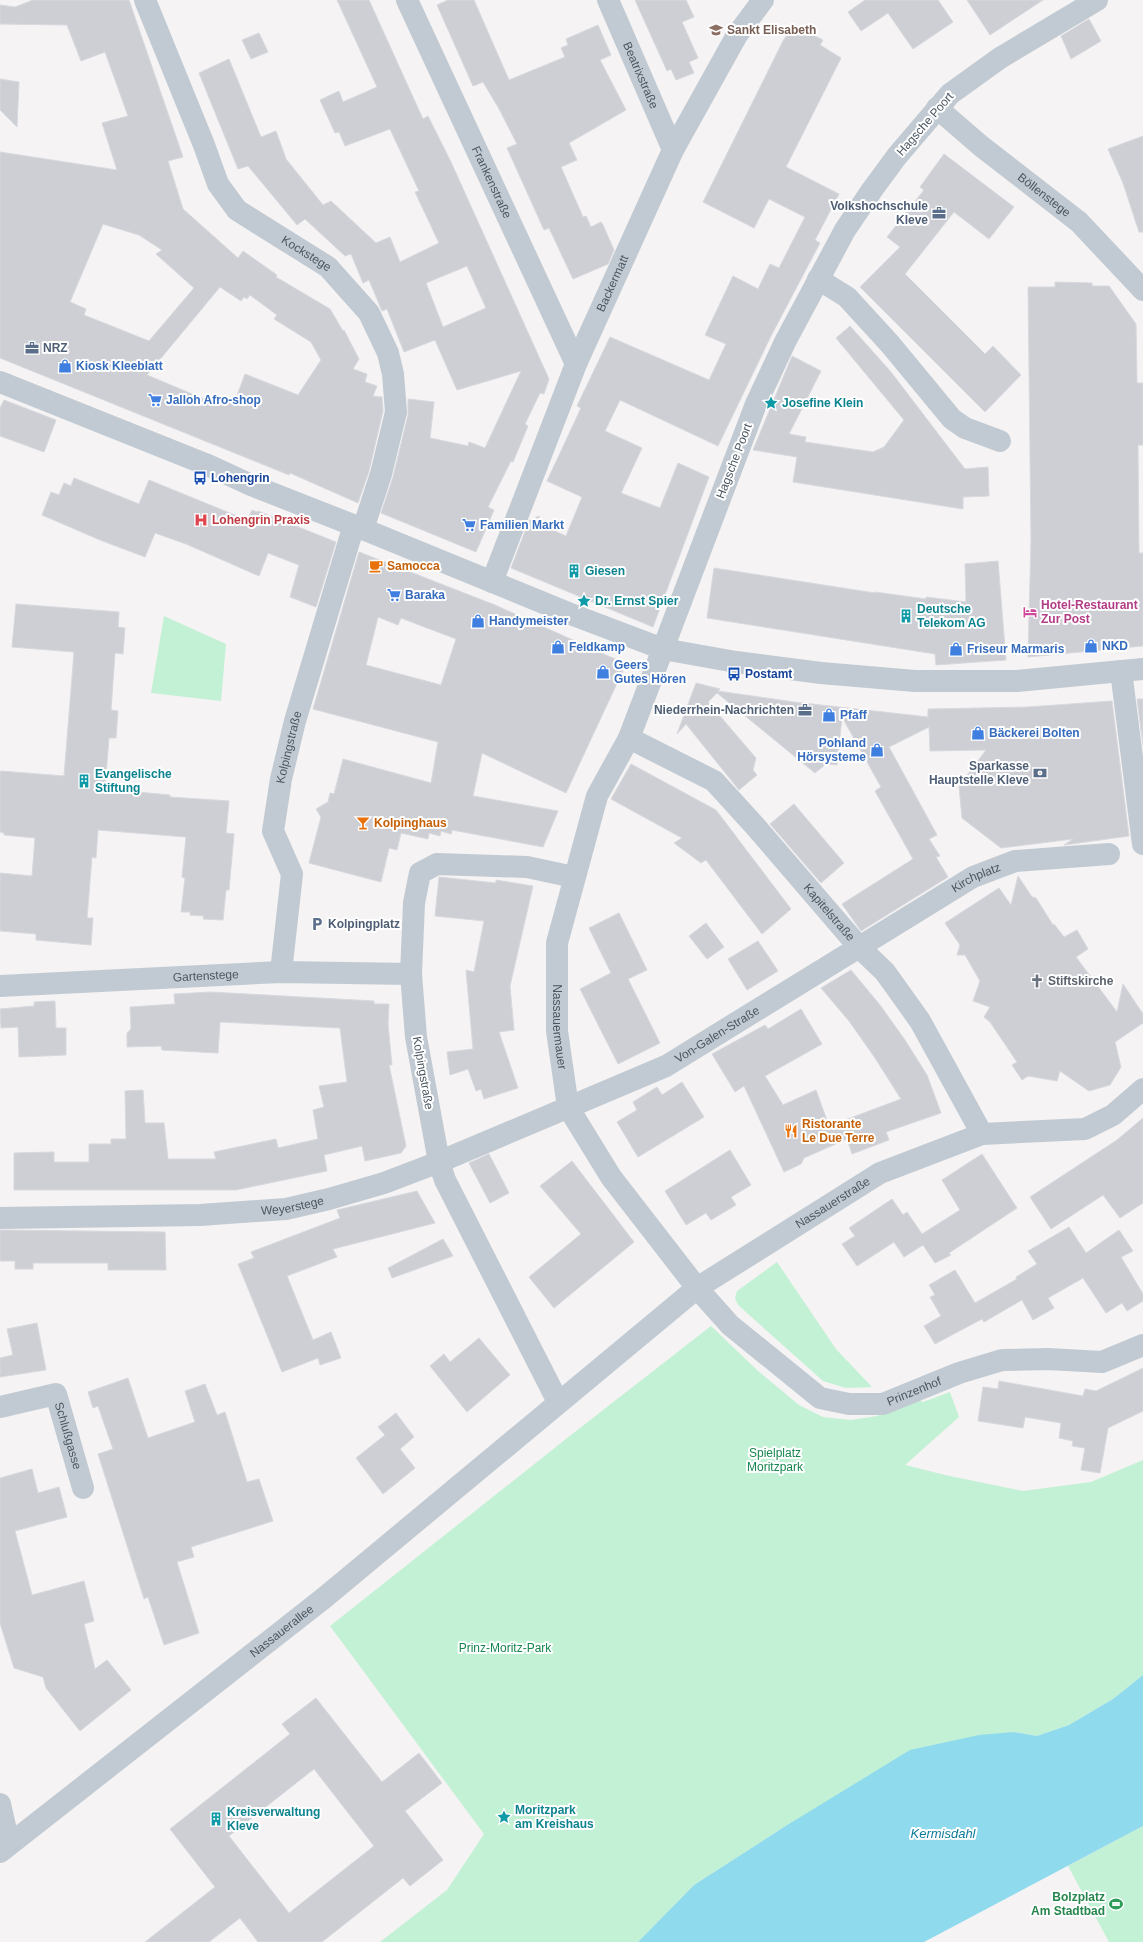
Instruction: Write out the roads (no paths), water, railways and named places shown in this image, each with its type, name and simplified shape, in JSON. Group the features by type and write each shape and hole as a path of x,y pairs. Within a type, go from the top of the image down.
{"street":[{"name":"Kockstege","path":"145,0 204,145 218,184 237,210 328,267 369,313 388,353 393,374 396,412 381,474 358,527"},
{"name":"Frankenstraße","path":"407,0 576,364"},
{"name":"Beatrixstraße","path":"608,0 674,150"},
{"name":"Backermatt","path":"492,582 576,364 674,150 736,35 763,0"},
{"name":"Hagsche Poort","path":"629,738 756,404 785,342 845,230 897,156 950,94 971,78 1053,25 1097,0"},
{"name":"Böllenstege","path":"937,108 982,146 1079,222 1143,290"},
{"path":"818,279 847,297 890,344 952,419 966,428 1000,441"},
{"path":"0,382 210,466 251,485 663,649 736,662 813,672 869,679 915,681 1017,681 1143,669"},
{"name":"Kolpingstraße","path":"280,972 292,874 273,831 282,779 296,722 358,527"},
{"path":"1121,671 1143,844"},
{"name":"Nassauermauer","path":"629,738 597,796 557,943 558,1031 568,1107 611,1177 697,1288"},
{"name":"Kapitelstraße","path":"629,738 714,782 801,878 859,947 885,972 920,1021 982,1134"},
{"name":"Kirchplatz","path":"859,947 973,877 1015,861 1109,854"},
{"name":"Kolpingstraße","path":"558,1402 445,1180 439,1162 416,1037 411,974 414,903 420,874 437,864 527,867 574,877"},
{"name":"Von-Galen-Straße","path":"568,1107 666,1066 859,947"},
{"name":"Gartenstege","path":"0,986 280,972 411,974"},
{"name":"Nassauerstraße","path":"558,1402 697,1288 880,1174 982,1134 1085,1129 1113,1116 1143,1089"},
{"name":"Weyerstege","path":"0,1218 200,1215 286,1209 357,1191 439,1162 568,1107"},
{"name":"Prinzenhof","path":"697,1288 730,1325 820,1398 849,1404 883,1404 959,1373 1002,1360 1048,1359 1102,1362 1143,1345"},
{"name":"Schlußgasse","path":"0,1407 56,1394 83,1488"},
{"name":"Nassauerallee","path":"5,1848 324,1598 558,1402"},
{"path":"0,1804 5,1848"}],"water":[{"name":"Kermisdahl","path":"1143,1675 1143,1826 924,1942 638,1942 694,1885 784,1827 910,1750 979,1735 1014,1732 1037,1736 1069,1725 1113,1699"}],"place":[{"name":"Sankt Elisabeth","path":"716,30"},
{"name":"Volkshochschule Kleve","path":"939,213"},
{"name":"NRZ","path":"32,348"},
{"name":"Kiosk Kleeblatt","path":"65,366"},
{"name":"Jalloh Afro-shop","path":"155,400"},
{"name":"Josefine Klein","path":"771,403"},
{"name":"Lohengrin","path":"200,478"},
{"name":"Lohengrin Praxis","path":"201,520"},
{"name":"Familien Markt","path":"469,525"},
{"name":"Samocca","path":"376,566"},
{"name":"Giesen","path":"574,571"},
{"name":"Baraka","path":"394,595"},
{"name":"Dr. Ernst Spier","path":"584,601"},
{"name":"Hotel-Restaurant Zur Post","path":"1030,612"},
{"name":"Deutsche Telekom AG","path":"906,616"},
{"name":"Handymeister","path":"478,621"},
{"name":"NKD","path":"1091,646"},
{"name":"Feldkamp","path":"558,647"},
{"name":"Friseur Marmaris","path":"956,649"},
{"name":"Geers Gutes Hören","path":"603,672"},
{"name":"Postamt","path":"734,674"},
{"name":"Niederrhein-Nachrichten","path":"805,710"},
{"name":"Pfaff","path":"829,715"},
{"name":"Bäckerei Bolten","path":"978,733"},
{"name":"Pohland Hörsysteme","path":"877,750"},
{"name":"Sparkasse Hauptstelle Kleve","path":"1040,773"},
{"name":"Evangelische Stiftung","path":"84,781"},
{"name":"Kolpinghaus","path":"363,823"},
{"name":"Kolpingplatz","path":"317,924"},
{"name":"Stiftskirche","path":"1037,981"},
{"name":"Ristorante Le Due Terre","path":"791,1131"},
{"name":"Moritzpark am Kreishaus","path":"504,1817"},
{"name":"Kreisverwaltung Kleve","path":"216,1819"},
{"name":"Bolzplatz Am Stadtbad","path":"1116,1904"}],"park label":[{"name":"Spielplatz Moritzpark","path":"775,1460"},
{"name":"Prinz-Moritz-Park","path":"505,1648"}]}
